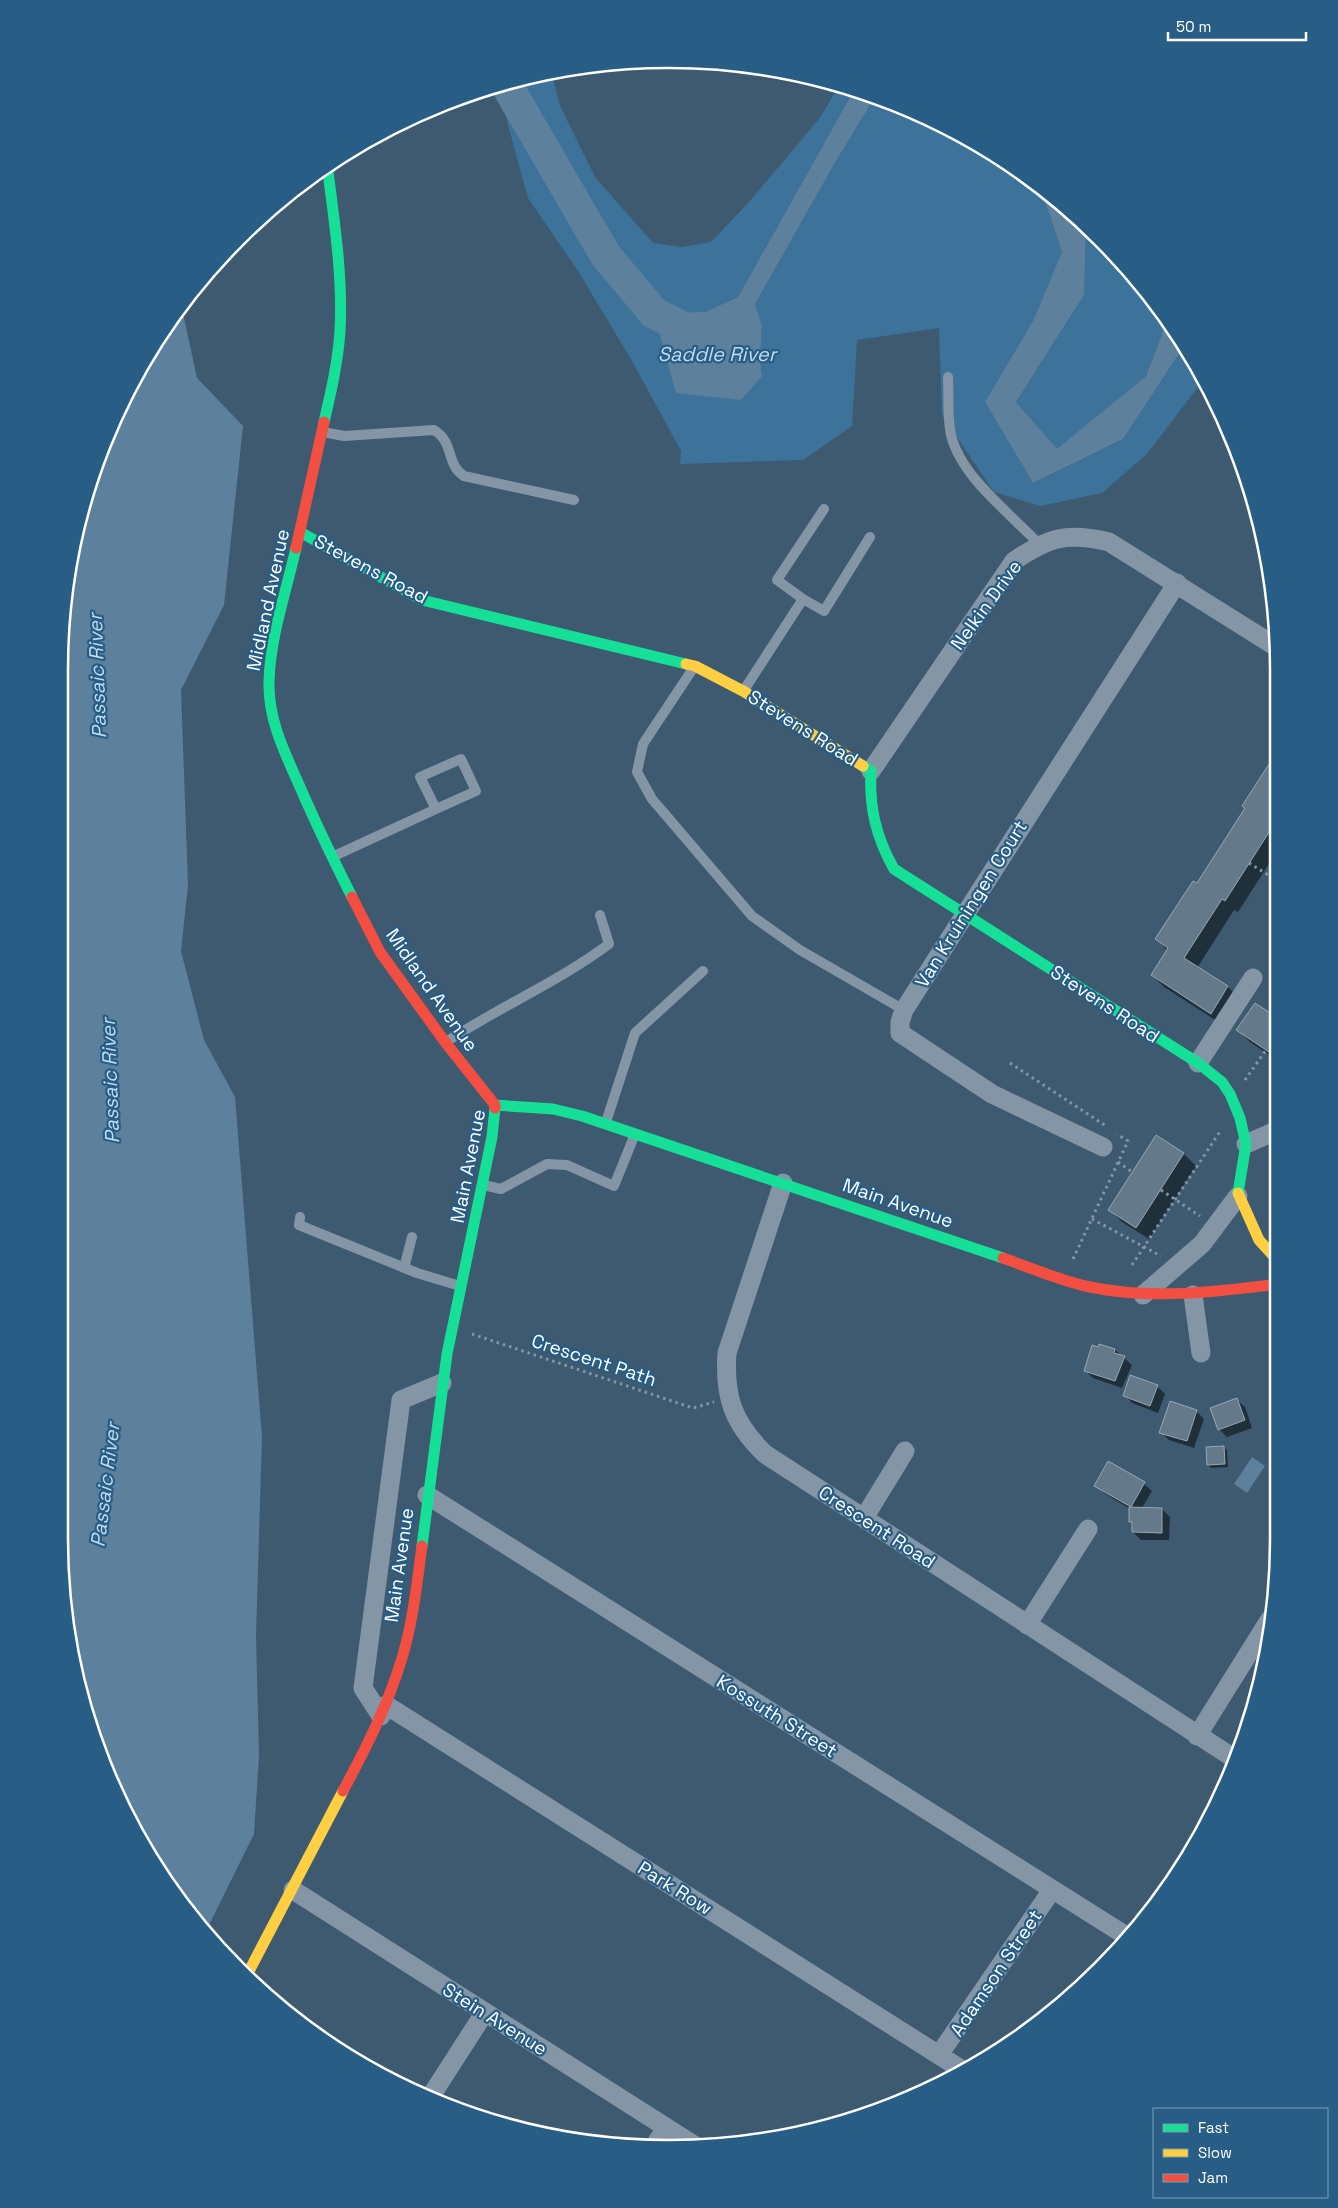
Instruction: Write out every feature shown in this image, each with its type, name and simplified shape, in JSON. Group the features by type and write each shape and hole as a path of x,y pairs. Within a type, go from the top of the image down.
{"street":[{"name":"Midland Avenue","path":"328,174 339,256 340,333 334,379 272,654 269,683 271,709 277,735 332,857 380,952 445,1042 486,1096 495,1104"},
{"name":"Stevens Road","path":"300,532 422,600 695,666 743,691 871,772 869,794 872,818 880,846 894,869 1198,1063 1222,1082 1230,1094 1240,1118 1246,1144 1238,1196 1202,1244 1143,1295"},
{"name":"Nelkin Drive","path":"871,772 1014,561 1039,544 1062,536 1086,536 1109,542 1269,642"},
{"name":"Van Kruiningen Court","path":"1103,1147 992,1094 900,1033 900,1022 904,1010 964,914 1177,583"},
{"path":"1198,1063 1253,978"},
{"name":"Main Avenue","path":"250,1970 384,1710 402,1658 413,1610 442,1383 483,1185 492,1137 495,1104 553,1109 605,1123 1088,1287 1143,1295 1193,1294 1270,1285"},
{"path":"1246,1144 1270,1134"},
{"name":"Crescent Road","path":"783,1183 727,1353 726,1377 729,1398 737,1421 751,1440 765,1454 1230,1756"},
{"path":"1238,1196 1259,1240 1270,1252"},
{"path":"1193,1294 1201,1353"},
{"path":"384,1710 364,1688 401,1400 442,1383"},
{"path":"864,1518 906,1451"},
{"name":"Kossuth Street","path":"427,1495 1123,1934"},
{"path":"1027,1625 1088,1529"},
{"path":"1197,1736 1263,1630"},
{"name":"Park Row","path":"384,1710 957,2067"},
{"name":"Stein Avenue","path":"293,1890 685,2140"},
{"name":"Adamson Street","path":"939,2055 1052,1890"},
{"path":"433,2092 486,2012"},
{"path":"658,2140 666,2128"}],"lane":[{"path":"948,377 950,433 958,456 971,474 1039,544"},
{"path":"322,432 344,436 434,430 442,435 448,443 452,462 464,476 574,500"},
{"path":"824,509 777,580 803,599 824,611 870,538"},
{"path":"743,691 803,599"},
{"path":"695,666 643,744 636,772 652,799 752,916 800,950 904,1010"},
{"path":"332,857 436,809 476,790 460,759 420,777 436,809"},
{"path":"445,1042 485,1016 538,990 587,961 609,944 600,915"},
{"path":"605,1123 635,1033 703,971"},
{"path":"483,1185 501,1189 547,1164 567,1166 614,1186 636,1133"},
{"path":"300,1216 299,1225 404,1268 461,1286"},
{"path":"404,1268 412,1236"}],"path":[{"path":"1249,864 1270,876"},
{"path":"1243,1083 1266,1050"},
{"path":"1132,1265 1222,1128"},
{"path":"1118,1162 1132,1172"},
{"path":"1161,1190 1204,1218"},
{"path":"1092,1219 1161,1256"},
{"name":"Crescent Path","path":"452,1328 694,1408 729,1398"}],"shaded area":[{"path":"553,79 560,106 595,177 653,243 682,247 711,242 749,202 819,119 836,91 851,96 738,297 705,312 654,313 762,376 760,359 762,326 755,304 836,161 872,103 899,113 970,148 1003,169 1047,202 1062,252 1033,321 985,402 1033,483 1123,439 1180,352 1199,386 1147,454 1102,493 1040,506 994,492 942,415 939,328 857,340 852,426 803,460 680,464 681,451 632,361 578,271 528,198 498,93"},
{"path":"1086,236 1121,272 1164,328 1146,376 1057,450 1016,402 1084,295"}],"water":[{"name":"Saddle River","path":"851,96 872,103 836,161 755,304 762,326 760,359 762,376 741,400 676,393 654,313 705,312 738,297"},
{"path":"1045,200 1086,236 1084,295 1016,402 1057,449 1146,376 1164,328 1180,352 1123,439 1033,483 985,402 1033,321 1062,252"},
{"name":"Passaic River","path":"183,316 197,378 243,426 224,605 181,690 188,885 181,951 204,1040 235,1097 262,1437 256,1635 259,1755 254,1834 209,1926 169,1873 148,1840 113,1769 99,1732 79,1656 69,1578 69,630 79,552 99,476 113,439 148,368"},
{"path":"1252,1457 1265,1466 1247,1493 1234,1484"}],"building":[{"path":"1270,762 1270,831 1225,901 1222,899 1184,958 1228,986 1211,1014 1151,975 1168,948 1155,939 1193,881 1197,883 1245,808 1242,806"},
{"path":"1255,1003 1270,1013 1270,1053 1236,1030"},
{"path":"1156,1135 1184,1153 1136,1228 1108,1210"},
{"path":"1099,1344 1115,1349 1114,1353 1125,1356 1115,1381 1084,1371 1092,1345 1098,1347"},
{"path":"1130,1375 1158,1385 1150,1406 1123,1396"},
{"path":"1237,1398 1245,1420 1218,1430 1210,1408"},
{"path":"1170,1401 1197,1410 1187,1441 1159,1433"},
{"path":"1224,1446 1225,1464 1207,1465 1206,1447"},
{"path":"1108,1461 1145,1482 1131,1507 1094,1486"},
{"path":"1129,1507 1162,1508 1162,1533 1132,1532 1132,1522 1129,1522"}],"waterway":[{"name":"Saddle River","path":"509,89 606,256 654,313 694,333"}],"traffic: fast":[{"path":"324,422 338,354 341,310 337,248 328,174"},
{"path":"300,532 422,600 686,664"},
{"path":"296,548 272,649 269,682 271,710 278,736 289,762 352,897"},
{"path":"863,766 871,771 871,797 875,822 894,869 1198,1063 1222,1082 1230,1094 1240,1118 1246,1144 1238,1193"},
{"path":"495,1105 553,1109 582,1116 1003,1258"},
{"path":"422,1546 447,1354 492,1137 495,1108"}],"traffic: slow":[{"path":"686,664 695,666 743,691 863,766"},
{"path":"1238,1193 1259,1240 1270,1252"},
{"path":"250,1970 343,1791"}],"traffic: jam":[{"path":"296,548 324,422"},
{"path":"352,897 380,952 445,1042 495,1105 495,1108"},
{"path":"1003,1258 1068,1281 1113,1291 1160,1294 1231,1290 1270,1285"},
{"path":"343,1791 376,1726 390,1693 406,1644 422,1546"}]}
